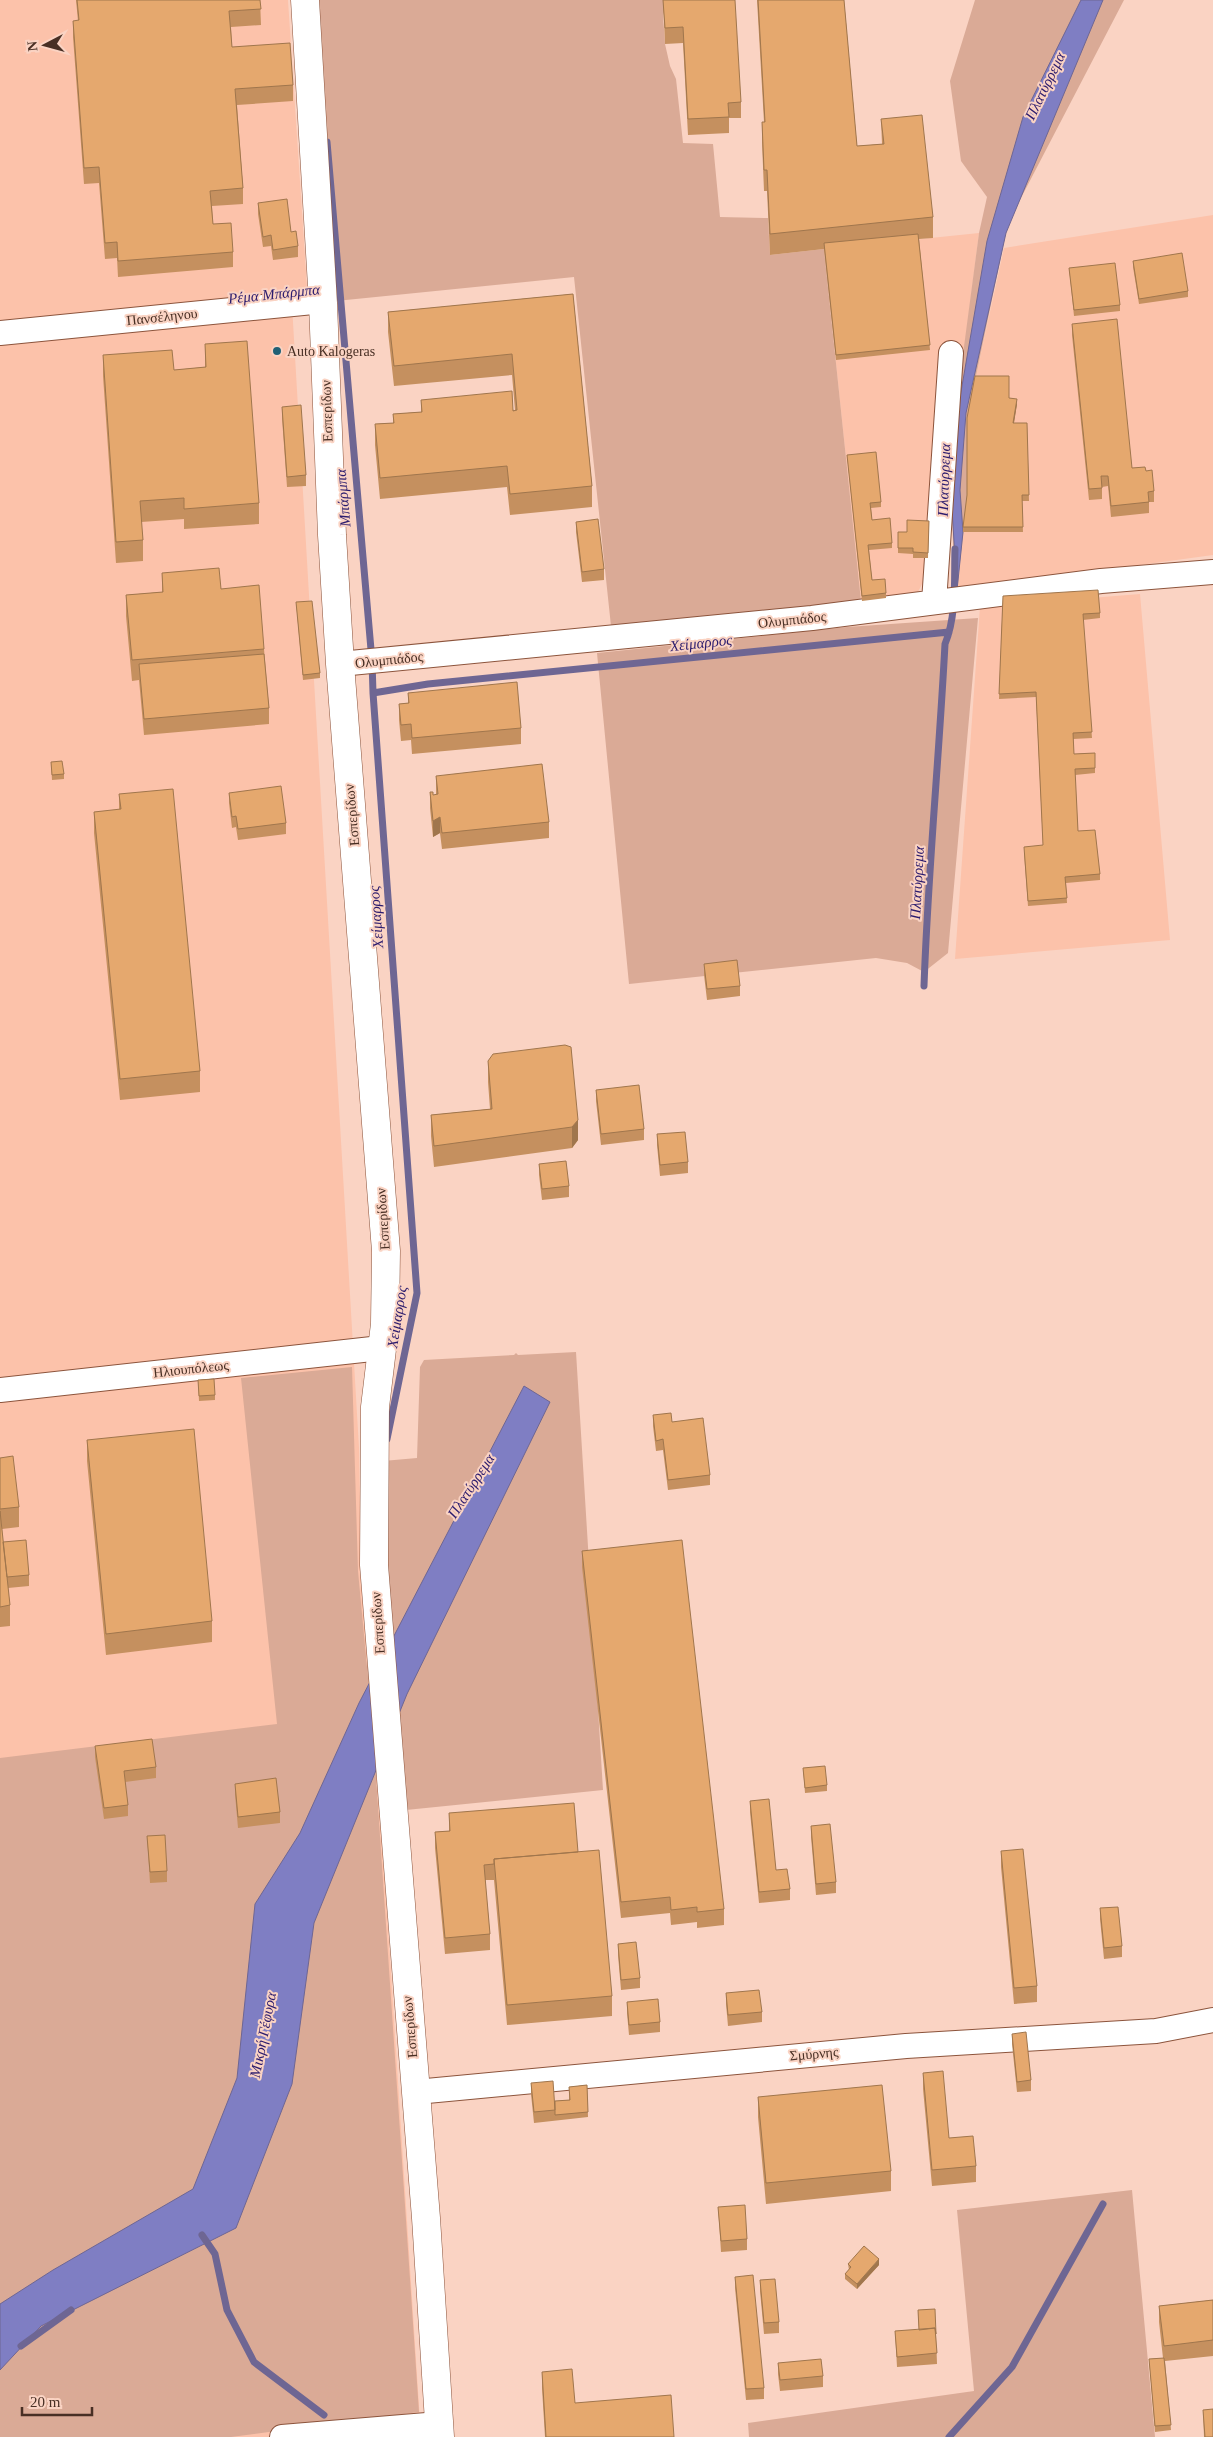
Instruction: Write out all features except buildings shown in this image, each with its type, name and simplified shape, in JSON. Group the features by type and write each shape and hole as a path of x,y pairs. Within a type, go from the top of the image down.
{"street":[{"name":"Εσπερίδων","path":"305,0 323,301 332,535 340,664 385,1233 386,1298 375,1407 372,1519 374,1565 387,1750 416,2092 440,2430"},
{"name":"Πανσέληνου","path":"0,333 323,301"},
{"path":"934,602 951,353"},
{"name":"Ολυμπιάδος","path":"340,664 812,618 1101,581 1213,572"},
{"name":"Ηλιουπόλεως","path":"0,1390 381,1348"},
{"name":"Σμύρνης","path":"416,2092 906,2046 1156,2031 1213,2020"},
{"path":"282,2437 440,2430"}],"shaded area":[{"path":"0,0 288,0 308,303 292,305 359,1448 362,1593 381,1819 421,2437 0,2437"},
{"path":"318,0 667,0 663,15 665,44 670,66 676,79 683,143 713,144 720,217 768,218 770,255 824,249 861,601 611,626 574,277 336,301"},
{"path":"975,0 1124,0 1008,223 975,381 967,501 957,590 954,591 951,445 979,233 987,197 961,161 950,81"},
{"path":"1213,215 1213,555 957,590 967,501 975,381 1004,248"},
{"path":"979,233 964,352 940,354 927,574 917,594 861,601 824,249"},
{"path":"1140,594 1170,940 955,959 980,607"},
{"path":"978,618 948,953 924,972 907,963 876,958 629,984 597,653 847,627"},
{"path":"576,1352 603,1790 406,1810 397,1740 376,1777 419,2412 231,2437 0,2437 0,1758 277,1724 241,1378 352,1367 358,1571 367,1667 376,1648 383,1461 417,1458 420,1367 424,1360 514,1355 516,1353 518,1355"},
{"path":"1132,2190 1155,2437 749,2437 748,2423 974,2391 957,2210"}],"water":[{"path":"1081,0 1103,0 1006,233 966,413 960,490 963,532 957,590 952,509 957,415 987,241 1023,117"},
{"path":"524,1386 550,1402 407,1694 314,1923 292,2084 236,2228 41,2326 0,2370 0,2304 53,2270 193,2189 237,2078 255,1904 300,1833 359,1703"}],"waterway":[{"name":"Μπάρμπα","path":"327,142 372,661 373,693"},
{"name":"Πλατύρρεμα","path":"924,986 945,644 953,609 955,549"},
{"name":"Χείμαρρος","path":"387,1439 417,1293 373,693 428,684 949,632"},
{"path":"949,2437 1012,2367 1103,2204"},
{"path":"202,2235 215,2254 227,2310 254,2362 324,2415"},
{"name":"Μικρή Γέφυρα","path":"21,2346 71,2310"}],"place":[{"name":"Auto Kalogeras","path":"277,351"}],"water label":[{"name":"Ρέμα Μπάρμπα","path":"274,294"}]}
